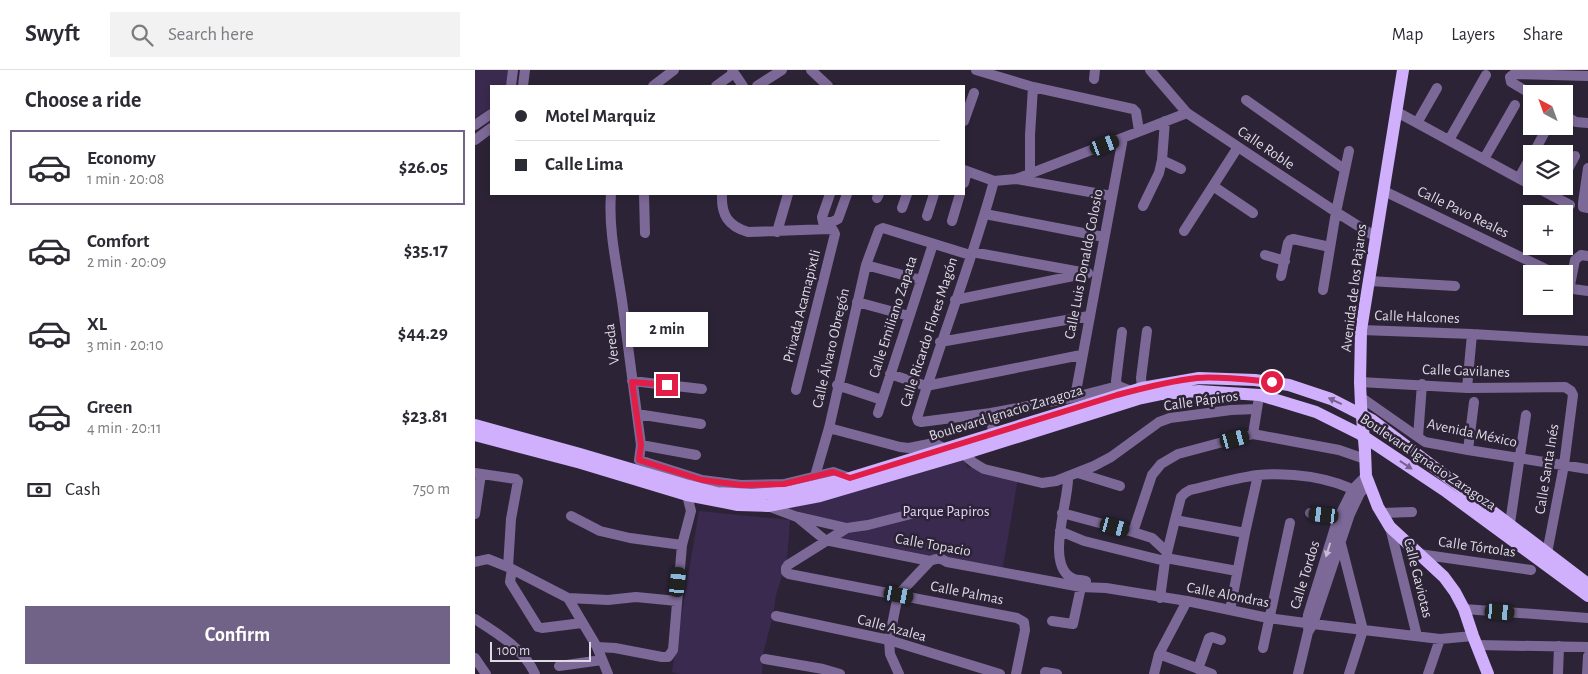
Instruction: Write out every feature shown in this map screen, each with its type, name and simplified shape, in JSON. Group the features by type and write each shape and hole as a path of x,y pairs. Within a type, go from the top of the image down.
{"main road":[{"name":"Avenida de los Pajaros","path":"1403,70 1361,330 1360,382 1365,455 1362,485 1390,527 1419,554"},
{"name":"Boulevard Ignacio Zaragoza","path":"475,425 685,485 717,493 752,496 789,492 850,478 1136,390 1255,380 1289,385 1331,399 1372,420 1547,552 1555,565"},
{"name":"Boulevard Ignacio Zaragoza","path":"475,436 581,463 687,495 738,505 768,506 821,496 1138,399 1199,385 1260,396 1315,412 1360,434 1555,565"},
{"path":"1419,554 1444,577 1455,592 1464,610 1488,674"},
{"path":"1555,565 1586,580"},
{"path":"1555,565 1588,596"}],"street":[{"path":"511,85 513,70"},
{"path":"523,85 525,70"},
{"path":"654,85 674,70"},
{"path":"759,85 782,70"},
{"path":"811,70 824,81"},
{"path":"976,70 1033,87 1133,109 1136,112 1139,131"},
{"name":"Calle Roble","path":"1150,70 1187,113 1376,237"},
{"path":"717,85 733,72 742,85"},
{"path":"1523,89 1511,82 1510,77 1514,74 1588,76"},
{"path":"1449,140 1486,75"},
{"path":"1030,173 1029,134 1033,87"},
{"path":"1417,123 1437,88"},
{"path":"965,118 974,93"},
{"path":"1246,100 1345,169"},
{"path":"1484,159 1515,104"},
{"path":"1397,112 1523,180"},
{"path":"965,171 994,182 1016,179 1187,113"},
{"path":"475,126 490,115"},
{"path":"1573,120 1588,123"},
{"path":"1143,206 1159,173 1165,121"},
{"path":"475,140 490,129"},
{"name":"Calle Luis Donaldo Colosio","path":"1075,397 1089,316 1093,274 1104,236 1123,138"},
{"path":"1184,231 1238,147"},
{"path":"1323,290 1336,212 1349,151"},
{"path":"1573,160 1575,156"},
{"path":"1162,160 1181,169"},
{"path":"1588,168 1583,207 1588,208"},
{"path":"1519,178 1523,171"},
{"path":"1016,179 1112,196"},
{"name":"Calle Ricardo Flores Magón","path":"994,182 985,214 926,386 917,418 918,421 991,413 1075,397 1118,386"},
{"path":"1213,186 1253,213"},
{"name":"Calle Pavo Reales","path":"1384,191 1537,265"},
{"name":"Vereda","path":"611,195 611,230 641,445 639,460 702,480 741,485 784,484 815,476"},
{"path":"644,195 645,233"},
{"path":"722,195 724,214 737,229 748,232 777,232 834,226"},
{"path":"777,232 788,195"},
{"path":"830,195 822,220 834,226"},
{"name":"Privada Acamapixtli","path":"796,390 835,234 834,226 847,195"},
{"path":"902,208 907,195"},
{"path":"927,216 934,195"},
{"path":"952,221 961,195"},
{"path":"1552,196 1569,205"},
{"path":"985,214 1104,236"},
{"name":"Calle Álvaro Obregón","path":"815,476 829,428 837,385 866,264 880,228 933,244"},
{"path":"1281,276 1290,240 1293,239 1330,247"},
{"path":"933,244 971,254 1093,274"},
{"name":"Calle Emiliano Zapata","path":"878,413 933,244"},
{"path":"1265,255 1285,261"},
{"path":"1588,256 1581,256 1575,260 1570,285 1573,289 1588,291"},
{"path":"866,264 921,280"},
{"path":"955,300 1093,274"},
{"path":"1369,281 1455,286"},
{"path":"857,302 909,316"},
{"path":"940,342 1089,316"},
{"path":"1122,332 1116,380 1118,386 1136,390 1141,378 1147,330"},
{"name":"Calle Halcones","path":"1361,330 1472,334 1588,342"},
{"name":"Calle Halcones","path":"1467,388 1472,334"},
{"path":"890,374 926,386 1081,355"},
{"path":"632,382 702,389"},
{"name":"Calle Gavilanes","path":"1360,382 1467,388 1565,387 1571,391"},
{"path":"1418,437 1422,384"},
{"path":"837,385 882,400"},
{"name":"Calle Santa Inés","path":"1547,552 1564,466 1573,395 1571,391"},
{"path":"1253,434 1260,396"},
{"name":"Avenida México","path":"1362,401 1425,442 1588,469"},
{"path":"1468,450 1474,402"},
{"name":"Calle Pápiros","path":"963,454 973,463 984,469 1026,480 1056,481 1111,457 1159,422 1170,418 1231,410 1257,409"},
{"path":"991,413 993,435"},
{"path":"637,414 701,424"},
{"path":"1510,524 1526,415"},
{"path":"829,428 900,447 909,448 930,443 945,449"},
{"path":"1133,532 1150,479 1161,464 1178,454 1253,434 1365,455"},
{"path":"641,445 696,454"},
{"path":"815,476 835,473 850,478"},
{"path":"475,514 478,474 519,481 511,519 510,578 512,585 538,627 582,623"},
{"path":"1106,588 1087,581 1074,579 1065,570 1060,554 1059,542 1062,513 1073,475 1120,486"},
{"path":"1160,598 1166,557 1181,497 1190,490 1258,475 1307,475 1362,485"},
{"path":"1230,610 1258,475"},
{"name":"Calle Tordos","path":"1298,674 1339,517 1362,485"},
{"name":"Calle Tordos","path":"1309,627 1362,485"},
{"path":"597,647 615,648 668,657 673,650 682,545 691,511 687,495"},
{"path":"768,506 797,517 847,528"},
{"path":"1382,513 1412,512"},
{"path":"1062,513 1152,538 1166,557"},
{"path":"1310,513 1339,517"},
{"path":"797,517 825,540 847,528 868,525 911,514"},
{"path":"571,516 600,530 630,538 682,545"},
{"path":"1175,520 1245,533"},
{"path":"1263,648 1290,523"},
{"name":"Calle Gaviotas","path":"1390,527 1417,636"},
{"path":"1060,532 1084,542 1237,571"},
{"name":"Calle Topacio","path":"825,540 930,561 935,558 941,559 947,562 1067,585"},
{"name":"Calle Palmas","path":"825,540 788,565 786,572 1017,618 1024,622 1025,630 1016,674"},
{"path":"1341,543 1363,630 1349,674"},
{"name":"Calle Tórtolas","path":"1419,554 1531,570"},
{"path":"475,555 510,568 568,598 608,600 636,597 677,601"},
{"path":"475,562 488,559"},
{"path":"899,674 890,654 889,640 899,595 930,561"},
{"name":"Boulevard Ignacio Zaragoza","path":"1555,565 1563,582 1588,601"},
{"name":"Calle Alondras","path":"1067,585 1106,588 1187,601 1309,627 1363,630 1475,641 1588,647"},
{"path":"1052,621 1073,624 1081,587"},
{"path":"568,598 597,647 608,674"},
{"path":"1153,674 1159,654 1187,601"},
{"path":"1464,610 1588,618"},
{"name":"Calle Azalea","path":"776,616 889,640 999,674"},
{"path":"475,619 500,635 533,668 535,674"},
{"path":"1198,669 1209,638 1212,636 1221,640"},
{"path":"1428,674 1440,638"},
{"path":"1558,674 1559,646"},
{"path":"1159,654 1211,674"},
{"path":"1587,674 1588,656"},
{"path":"475,658 486,674"},
{"path":"765,659 787,669 823,669 841,674"},
{"path":"559,666 602,660"},
{"path":"1045,672 1057,674"}],"green space":[{"path":"475,70 508,70 506,85 490,85 490,108 475,118"},
{"name":"Parque Papiros","path":"963,454 967,467 1018,478 1002,572 830,538 846,528 784,508"},
{"path":"699,511 790,520 787,560 776,595 763,654 762,674 680,674 672,672"}],"route":[{"path":"667,385 632,382 641,445 639,460 702,480 741,485 784,484 833,472 850,478 1142,388 1199,378 1272,382"}]}
